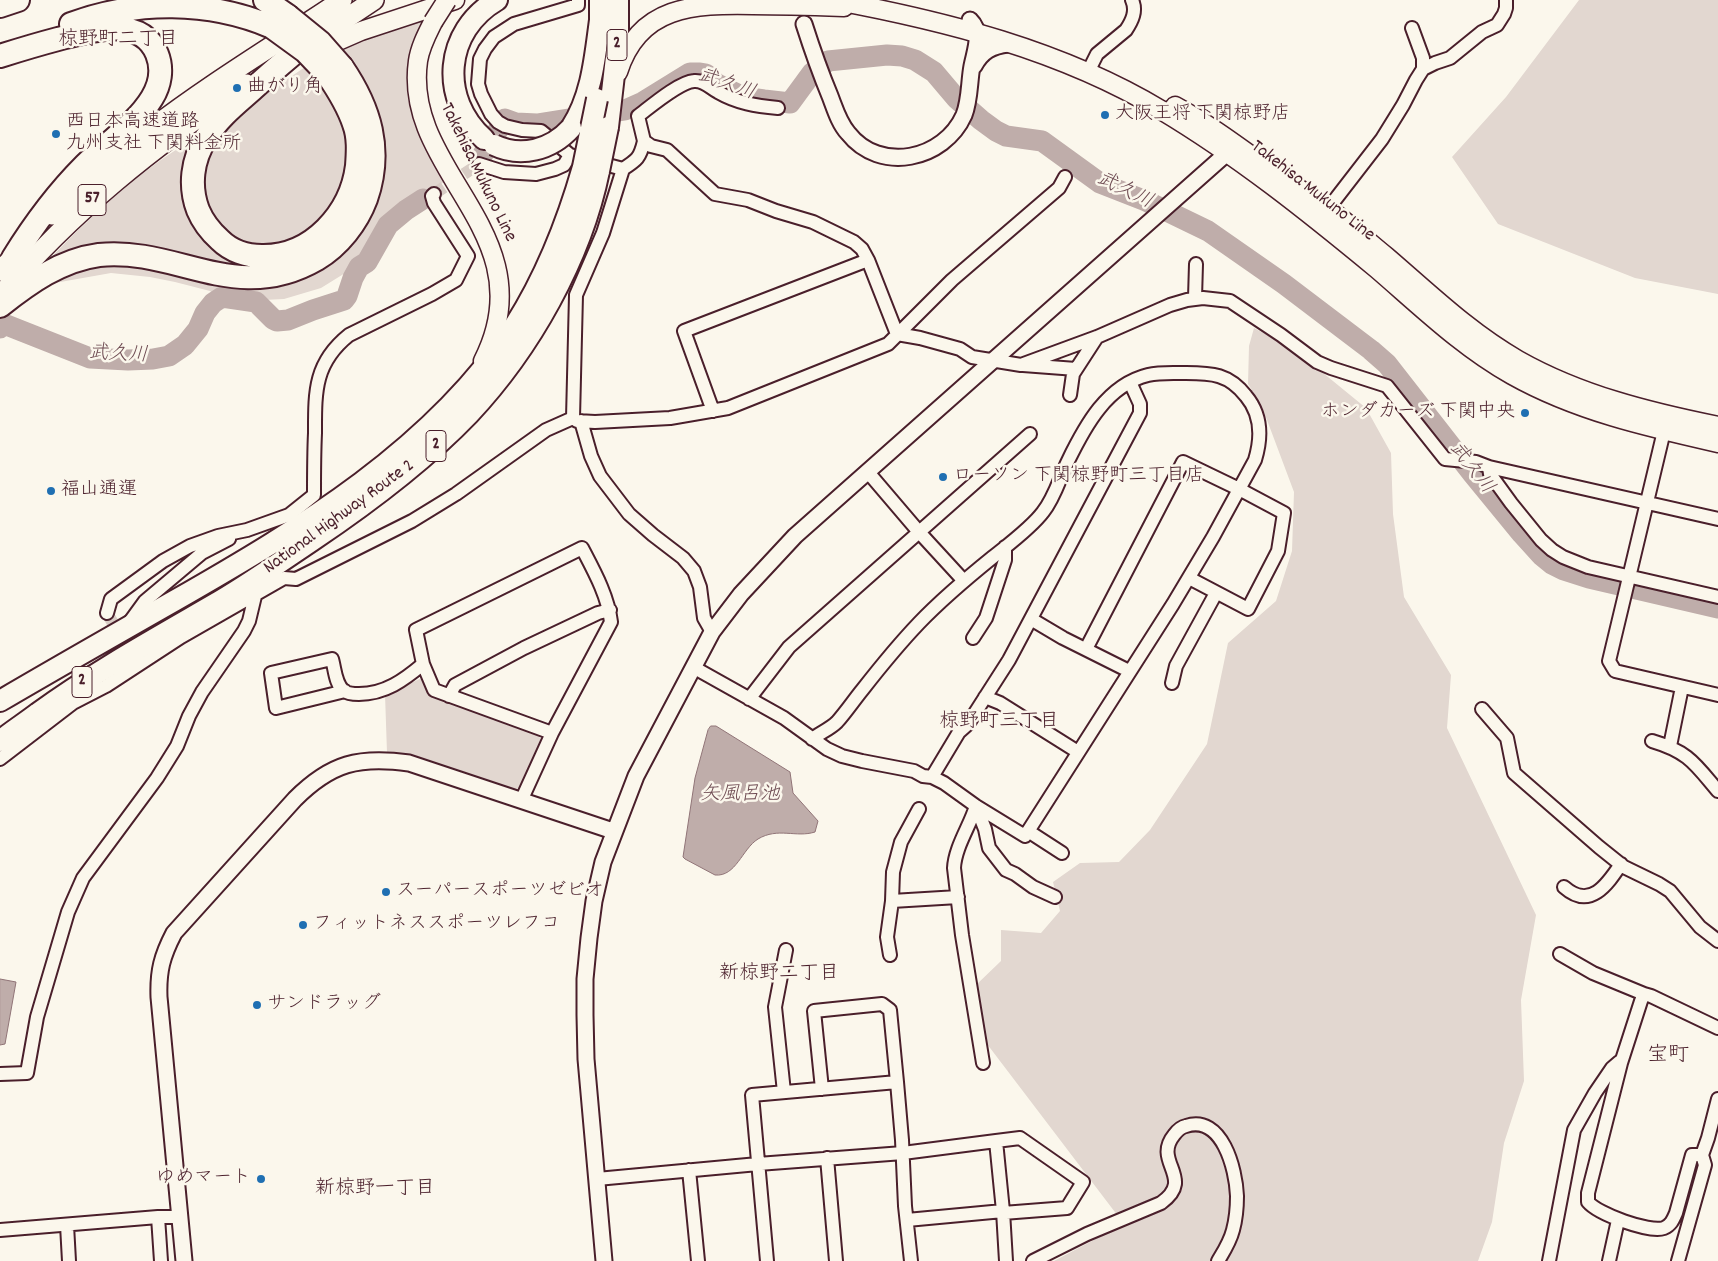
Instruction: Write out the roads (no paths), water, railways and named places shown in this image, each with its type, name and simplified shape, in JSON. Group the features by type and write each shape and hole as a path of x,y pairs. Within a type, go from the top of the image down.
{"highway":[{"path":"264,0 280,21"},
{"path":"497,0 488,5 466,30 460,42 454,64 454,86 461,110 475,131 489,142 511,151 524,152 546,148 564,136 575,122 601,99"},
{"name":"National Highway Route 2","path":"600,0 601,99"},
{"name":"National Highway Route 2","path":"0,701 291,532 374,473 411,442 464,390 515,325 541,279 562,232 584,164 618,40 618,0"},
{"path":"26,47 87,17 106,10 145,3 185,2 224,7 258,19 280,21 320,42 335,71 340,92 355,125 358,142 355,178 350,195 341,212 330,225 318,237 303,247 286,254 257,256 233,250 224,244 203,221 195,203 192,190 194,164 198,151 206,137 232,106 293,54"},
{"path":"0,56 26,47 91,30 102,28 125,29 136,33 151,44 156,52 160,70 160,81 151,100 69,182 6,264"},
{"path":"0,306 27,285 49,272 72,262 93,256 130,256 220,274 257,278 275,276 291,271 322,256 334,246 355,221 364,204 374,167 372,129 360,96 335,71"},
{"name":"National Highway Route 2","path":"0,741 96,673 222,599 345,518 422,459 454,429 485,396 513,360 548,304 576,246 585,222 584,164"}],"main road":[{"name":"57","path":"6,264 84,184 151,129 188,102 342,0"},
{"name":"57","path":"0,296 66,225 131,168 196,118 374,0"},
{"name":"Takehisa Mukuno Line","path":"447,0 423,42 418,60 418,96 422,115 439,152 480,222 494,255 498,272 499,307 493,339 480,368 464,390"},
{"path":"196,118 253,89 300,59 339,39 393,19 455,0"},
{"name":"Takehisa Mukuno Line","path":"832,0 882,4 1052,47 1090,68"},
{"path":"601,99 626,52 640,33 652,22 665,15 711,4 882,4"},
{"name":"Takehisa Mukuno Line","path":"974,27 1008,44 1090,68 1134,84 1199,119 1232,149 1324,215 1484,338 1518,360 1560,381 1598,396 1634,407 1718,426"},
{"name":"Takehisa Mukuno Line","path":"1324,215 1475,352 1512,375 1554,396 1592,411 1631,423 1718,443"}],"street":[{"path":"578,0 578,5 514,24 500,32 485,49 480,59 478,84 484,100 502,124 522,130 541,131 584,164"},
{"path":"1090,68 1097,54 1129,26 1135,10 1132,0"},
{"path":"1324,215 1382,139 1424,69 1450,58 1482,32 1497,24 1504,14 1506,0"},
{"path":"804,24 840,121 848,134 866,148 887,157 901,158 916,156 942,144 953,132 963,116 968,96 974,27"},
{"path":"1412,28 1423,58 1424,69"},
{"path":"970,75 980,56 986,50 994,46 1008,44"},
{"path":"712,632 704,618 700,587 694,571 682,558 653,536 629,514 600,476 591,456 575,409 576,295 603,233 623,169 638,159 642,153 644,141 638,116 676,89 693,81 703,82 721,94 744,104 778,108"},
{"path":"644,141 651,146 667,150 715,194 748,200 812,222 854,242 862,249 868,260 897,334"},
{"path":"604,1261 586,1058 585,979 594,901 603,862 636,776 712,632 741,594 789,542 866,471 994,361 1152,218 1232,149"},
{"path":"479,164 504,172 536,174 555,170 564,165 584,164 623,169"},
{"path":"0,759 73,703 106,686 136,662 284,578 296,579 305,575 412,521 456,494 546,430 578,420 670,418 728,408 888,344 952,280 1059,188 1065,177"},
{"path":"124,629 145,602 202,553 247,530 289,515 314,495 316,386 330,354 339,342 349,335 456,280 468,256 434,203 432,196 434,194"},
{"path":"713,411 684,331 868,260"},
{"path":"1195,298 1196,264"},
{"path":"1021,365 1097,337 1170,305 1195,298 1218,298 1230,301 1317,362 1387,386 1445,459 1476,462 1489,467 1718,520"},
{"path":"897,334 960,349 972,358 1021,365 1076,369"},
{"path":"1070,394 1073,374 1097,337"},
{"path":"693,667 803,730 812,739 842,756 862,762 914,771 923,776 932,777 1025,836 1189,578 1255,460 1259,448 1260,427 1252,403 1233,382 1203,373 1159,373 1148,375 1130,382 1119,389 1098,409 1068,460 1044,511 919,623 836,723 812,739"},
{"path":"932,777 958,732 968,724 1010,660 1140,413 1140,404 1130,382"},
{"path":"1664,431 1609,661 1615,671 1718,696"},
{"path":"749,699 789,647 1030,434"},
{"path":"1086,649 1184,462 1284,513 1278,551 1248,609 1189,578"},
{"path":"1489,467 1490,474 1510,503 1541,540 1552,550 1574,562 1629,578 1718,597"},
{"path":"866,471 964,581"},
{"path":"107,613 111,598 163,561 190,546 218,536 247,530"},
{"path":"974,638 986,618 1005,560 1005,547"},
{"path":"521,801 552,733 611,622 610,610 582,548 416,630 424,664 434,690 552,733"},
{"path":"1172,683 1176,666 1216,593"},
{"path":"0,1074 27,1072 37,1017 66,920 82,878 157,778 177,746 189,716 202,692 244,631 255,596"},
{"path":"449,696 455,685 524,648 598,613 610,610"},
{"path":"1031,619 1129,671"},
{"path":"344,691 338,681 332,659 271,673 276,708 344,691 354,694 373,694 405,680 424,664"},
{"path":"1670,746 1682,686"},
{"path":"985,697 1000,703 1078,752"},
{"path":"1482,709 1507,738 1514,773 1599,847 1622,864 1670,891 1700,927 1718,941"},
{"path":"1652,741 1678,750 1705,773 1718,791"},
{"path":"184,1261 158,983 159,970 163,956 174,933 306,787 324,775 357,762 374,760 409,763 614,831"},
{"path":"976,806 955,858 962,935 983,1062"},
{"path":"976,806 985,830 989,848 1006,870 1015,874 1028,885 1055,897"},
{"path":"890,956 887,937 892,901 893,872 897,854 919,808"},
{"path":"1028,831 1062,853"},
{"path":"1564,887 1572,894 1586,897 1602,889 1622,864"},
{"path":"892,901 958,897"},
{"path":"784,1092 775,1007 786,950"},
{"path":"1560,954 1593,973 1651,996 1718,1028"},
{"path":"1644,994 1622,1059 1587,1199 1590,1205 1618,1220 1653,1229 1669,1226 1676,1213 1692,1155 1702,1155"},
{"path":"822,1089 814,1010 882,1004 890,1010 911,1261"},
{"path":"1549,1261 1574,1130 1595,1093 1612,1068 1622,1059"},
{"path":"767,1261 752,1095 897,1082"},
{"path":"1678,1261 1705,1165 1702,1155 1718,1099"},
{"path":"1033,1261 1087,1234 1161,1203 1173,1190 1175,1180 1173,1169 1167,1157 1170,1140 1181,1127 1195,1124 1204,1125 1213,1130 1222,1141 1234,1173 1237,1195 1233,1231 1218,1261"},
{"path":"597,1179 903,1153 1020,1138 1083,1182 1067,1208 907,1220"},
{"path":"996,1141 1006,1261"},
{"path":"827,1158 836,1261"},
{"path":"689,1170 698,1261"},
{"path":"0,1230 158,1217 180,1217"},
{"path":"158,1217 161,1261"},
{"path":"1609,1261 1618,1220"},
{"path":"67,1225 70,1261"}],"water":[{"name":"矢風呂池","path":"711,726 716,726 790,772 793,793 818,821 815,832 808,834 780,833 758,839 734,867 728,872 715,875 683,857 695,778 708,730"},
{"path":"0,979 16,982 5,1044 0,1045"}],"waterway":[{"name":"武久川","path":"480,159 505,119 516,123 537,124 625,110 643,102 690,73 706,74 717,84 743,97 790,103 812,73 828,61 887,55 902,56 915,60 934,72 956,98 996,131 1006,136 1042,141 1100,183 1146,201 1208,231 1284,284 1371,350 1387,364 1522,534 1552,564 1589,578 1718,608"},
{"name":"武久川","path":"0,328 4,324 90,358 128,360 169,356 185,345 198,329 205,313 213,303 222,297 256,302 273,319 277,321 288,320 344,300 359,267 367,262 388,225 423,199"}],"tunnel":[{"path":"434,194 479,164"},
{"path":"107,613 133,657"}],"place":[{"name":"曲がり角","path":"237,88"},
{"name":"大阪王将 下関椋野店","path":"1105,115"},
{"name":"西日本高速道路 九州支社 下関料金所","path":"56,134"},
{"name":"ホンダカーズ 下関中央","path":"1525,413"},
{"name":"ローソン 下関椋野町三丁目店","path":"943,477"},
{"name":"福山通運","path":"51,491"},
{"name":"スーパースポーツゼビオ","path":"386,892"},
{"name":"フィットネススポーツレフコ","path":"303,925"},
{"name":"サンドラッグ","path":"257,1005"},
{"name":"ゆめマート","path":"261,1179"}],"district":[{"name":"椋野町二丁目","path":"118,41"},
{"name":"椋野町三丁目","path":"999,723"},
{"name":"新椋野二丁目","path":"779,975"},
{"name":"宝町","path":"1668,1057"},
{"name":"新椋野一丁目","path":"375,1190"}]}
